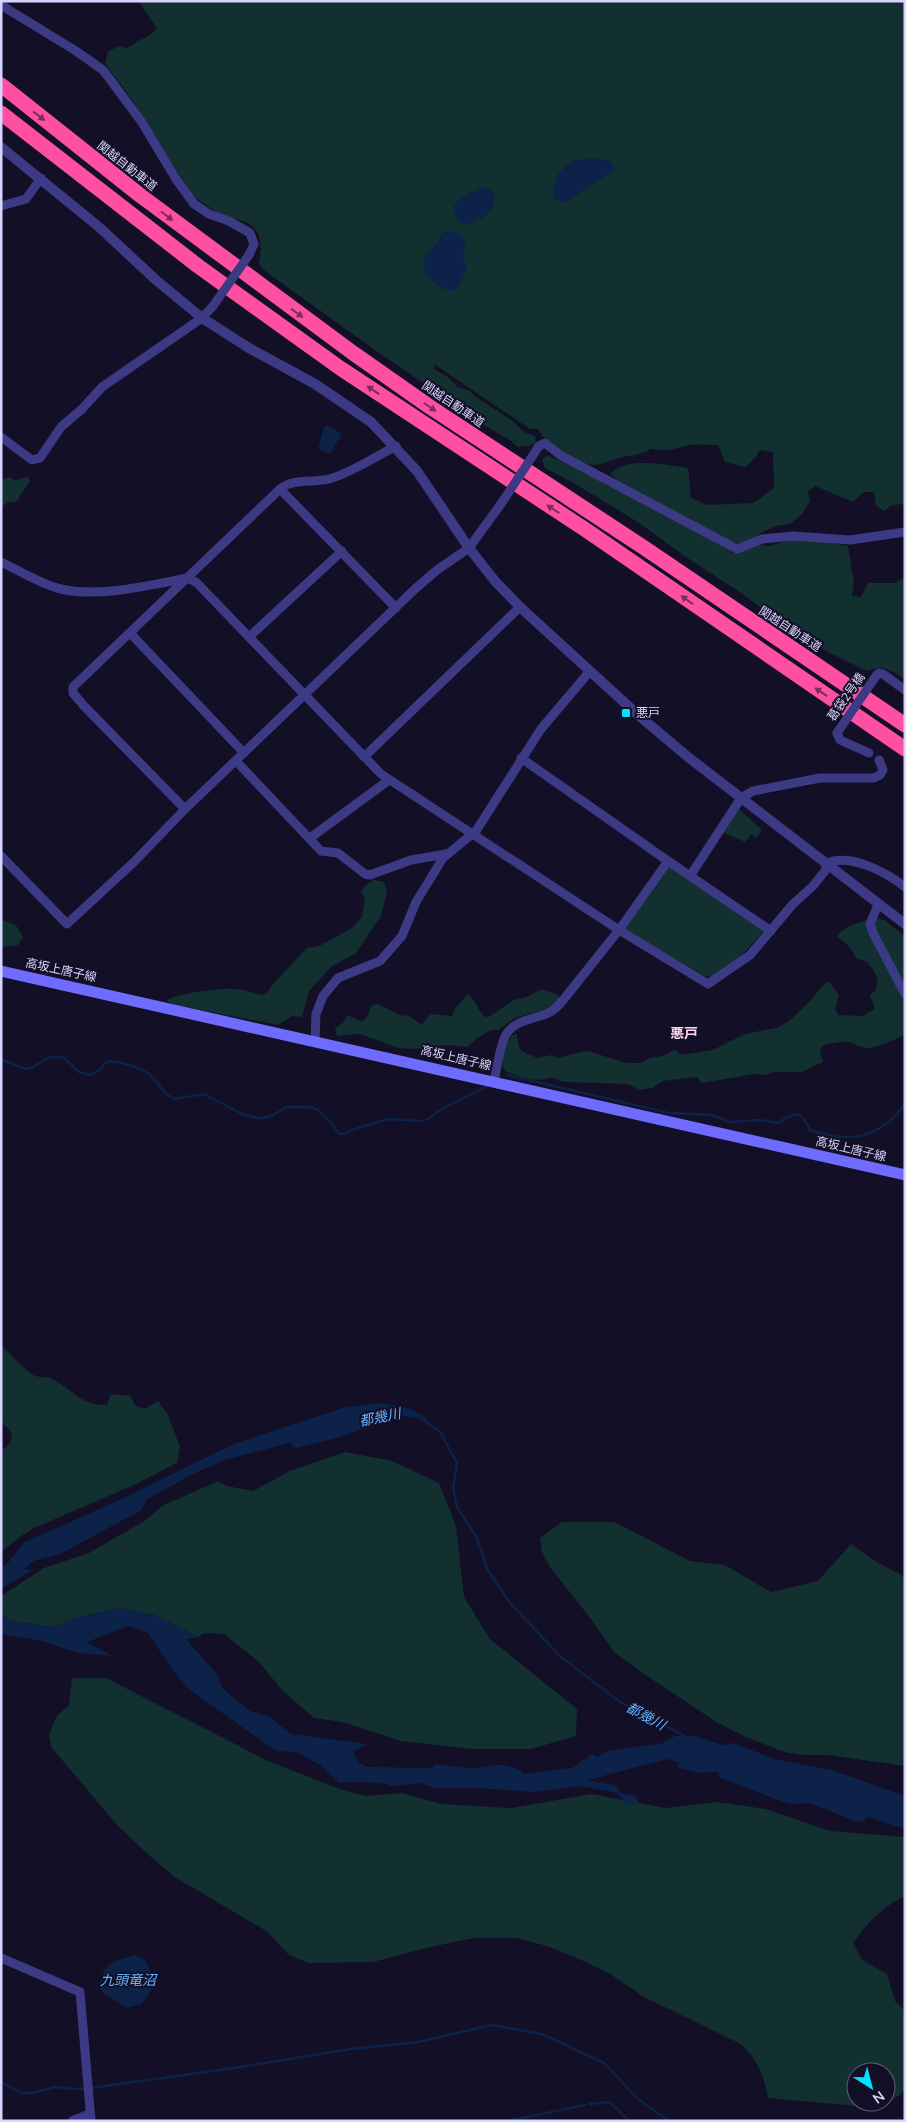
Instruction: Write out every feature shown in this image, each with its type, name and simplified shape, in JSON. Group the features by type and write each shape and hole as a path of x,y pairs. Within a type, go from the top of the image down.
{"highway":[{"name":"関越自動車道","path":"1,84 148,202 345,347 430,407 646,549 905,725"},
{"path":"1,113 198,266 340,368 586,530 745,641 905,749"}],"main road":[{"name":"高坂上唐子線","path":"1,970 905,1176"}],"street":[{"path":"1,437 32,460 40,458 61,427 82,409 102,387 202,318 213,306 254,244 250,233 228,221 209,214 194,204 176,179 141,121 103,70 76,50 2,6"},
{"path":"1,147 99,227 178,299 202,318 249,348 315,384 371,422 417,470 469,548 495,581 520,607 659,732 878,905 905,924"},
{"path":"1,206 26,199 41,178"},
{"path":"1,856 67,924 134,862 185,809 396,608 437,570 469,548 539,446 545,444 560,455 737,549 762,539 793,536 850,540 905,532"},
{"path":"185,809 73,693 74,687 284,485 322,481 338,476 396,446"},
{"path":"280,489 396,608"},
{"path":"249,637 342,551"},
{"path":"1,562 60,589 78,591 126,589 188,578 197,584 364,757 389,780 619,930 708,984 741,962 771,931 793,904 813,886 827,865 833,860 848,860 879,870 905,887"},
{"path":"364,757 520,607"},
{"path":"130,633 244,753"},
{"path":"315,1041 316,1014 323,996 338,978 374,965 389,952 402,936 416,902 431,875 446,854 472,835 541,729 590,671"},
{"name":"葛袋2号橋","path":"869,753 840,740 837,733 879,673 905,690"},
{"path":"521,758 771,931"},
{"path":"690,876 741,798 753,791 820,778 874,778 880,775 883,770 879,760"},
{"path":"236,761 321,851 338,853 354,867 370,876 411,860 446,854"},
{"path":"310,838 389,780"},
{"path":"494,1081 504,1038 509,1030 516,1024 555,1009 619,930 668,861"},
{"path":"878,905 870,924 905,994"},
{"path":"1,1958 80,1992 90,2118 73,2121"}],"green space":[{"path":"138,1 905,1 905,506 904,504 892,505 884,511 876,506 874,492 864,492 853,502 815,486 808,492 810,501 802,514 790,524 776,526 760,533 753,540 738,543 724,540 624,486 610,474 618,468 637,463 688,468 691,498 707,505 753,503 774,488 773,452 760,450 755,458 745,467 725,462 718,445 690,445 667,450 651,449 641,454 622,457 596,465 581,462 555,447 538,429 530,429 434,364 434,369 448,377 458,387 470,391 514,422 524,432 535,436 536,442 532,445 518,447 481,423 265,271 259,264 261,245 258,233 254,228 243,221 219,213 193,196 132,101 105,63 108,52 118,46 127,48 151,34 157,28"},
{"path":"546,455 586,472 608,486 650,504 733,553 754,544 770,546 797,537 848,546 854,583 852,596 861,597 868,583 896,583 905,577 905,679 882,668 867,671 820,648 791,630 741,593 636,521 545,468 542,460"},
{"path":"9,477 15,480 28,477 30,481 16,502 8,502 1,507 1,480"},
{"path":"738,808 762,830 756,838 751,834 745,842 722,832"},
{"path":"667,868 671,868 764,931 738,959 711,977 704,976 625,929"},
{"path":"374,880 384,882 387,892 381,916 356,953 332,966 309,991 302,1017 292,1016 278,1025 175,1005 167,1001 189,993 211,990 239,989 262,995 269,991 272,985 307,948 319,946 352,928 362,917 365,898 361,891"},
{"path":"874,918 884,920 905,936 905,1035 891,1041 867,1048 846,1042 822,1046 820,1051 823,1062 802,1072 754,1074 702,1083 697,1077 663,1081 653,1088 640,1090 628,1084 564,1082 552,1077 541,1080 522,1077 505,1071 503,1067 505,1048 512,1035 517,1034 518,1045 522,1051 537,1058 552,1055 557,1058 588,1051 626,1063 641,1063 650,1058 663,1056 675,1049 681,1055 713,1050 745,1034 776,1028 788,1022 810,1001 824,984 830,982 839,996 835,1008 838,1015 863,1016 875,1008 870,996 876,989 878,980 867,962 856,958 853,951 837,937 849,927"},
{"path":"1,919 14,924 18,928 23,937 18,945 1,947"},
{"path":"542,989 558,995 559,999 546,1009 515,1018 498,1030 491,1030 477,1038 468,1047 447,1045 416,1049 398,1048 360,1034 337,1036 335,1028 344,1022 347,1015 362,1022 367,1017 372,1005 377,1004 400,1015 409,1016 422,1025 430,1014 452,1016 455,1009 468,994 485,1017 490,1016 514,1000 527,997"},
{"path":"1,1345 29,1373 52,1379 91,1403 107,1405 111,1394 130,1396 136,1406 144,1409 158,1401 168,1415 180,1447 177,1463 134,1485 34,1528 1,1552 1,1450 7,1447 12,1438 10,1430 1,1422"},
{"path":"345,1452 392,1461 439,1483 456,1526 464,1597 490,1639 577,1709 576,1736 531,1749 473,1749 401,1741 343,1722 314,1718 282,1690 259,1662 224,1634 204,1633 198,1637 155,1615 119,1608 84,1616 53,1627 10,1621 1,1612 1,1596 44,1568 89,1553 146,1520 162,1506 218,1481 227,1486 253,1491 290,1471"},
{"path":"562,1522 614,1522 690,1561 725,1565 771,1592 818,1581 851,1544 875,1561 905,1577 905,1766 829,1755 802,1755 784,1752 718,1723 644,1674 614,1652 550,1567 542,1552 540,1538"},
{"path":"72,1678 106,1678 268,1761 337,1788 365,1796 402,1793 441,1804 511,1808 592,1794 665,1808 716,1802 766,1809 830,1831 905,1837 905,1896 889,1905 876,1916 853,1943 862,1960 887,1974 895,2001 905,2011 905,2089 896,2097 896,2062 846,2062 846,2105 768,2098 759,2068 741,2044 644,1997 610,1974 579,1959 547,1946 517,1938 474,1938 373,1962 308,1963 288,1954 268,1932 175,1877 118,1826 51,1747 49,1735 56,1717 69,1705"}],"water":[{"path":"579,159 604,159 612,162 614,169 605,178 590,185 568,202 563,203 555,199 553,194 554,182 566,166"},
{"path":"481,187 490,190 494,195 491,208 486,215 478,220 460,223 455,217 453,208 460,198"},
{"path":"448,231 457,233 465,239 463,254 467,270 456,289 451,291 445,290 430,280 423,266 424,260 439,240 441,234"},
{"path":"327,425 341,435 330,454 318,449 324,427"},
{"path":"383,1403 412,1409 429,1419 400,1416 340,1437 296,1448 290,1443 227,1459 193,1474 146,1500 142,1510 60,1554 36,1560 23,1569 33,1570 1,1589 1,1567 7,1564 23,1543 113,1503 236,1443 346,1407"},
{"path":"119,1608 155,1615 198,1637 186,1639 217,1674 222,1688 250,1711 270,1717 291,1734 367,1744 354,1752 358,1762 367,1767 432,1768 436,1764 472,1768 505,1765 517,1769 524,1774 572,1768 592,1754 597,1757 608,1751 663,1743 675,1736 695,1736 722,1745 734,1743 774,1759 832,1770 905,1796 905,1829 868,1817 862,1822 855,1821 810,1803 789,1804 721,1778 717,1772 701,1773 678,1768 678,1762 667,1759 588,1780 617,1786 621,1793 635,1796 639,1802 628,1806 617,1793 581,1786 535,1792 475,1788 436,1788 419,1783 393,1786 382,1783 339,1783 320,1765 297,1752 276,1751 190,1690 177,1676 147,1632 128,1626 87,1642 113,1656 78,1653 42,1641 1,1634 1,1612 10,1621 53,1627 77,1618"},
{"name":"九頭竜沼","path":"135,1955 143,1959 149,1967 152,1976 152,1986 141,2004 127,2008 103,1993 100,1988 101,1980 110,1965"}],"waterway":[{"path":"1,1059 25,1069 31,1068 50,1057 63,1057 79,1072 89,1075 100,1070 106,1062 122,1063 146,1072 170,1097 175,1099 204,1094 242,1114 258,1118 269,1117 287,1107 310,1107 324,1115 340,1134 388,1119 423,1121 443,1108 486,1087"},
{"path":"507,1075 669,1113 712,1115 729,1122 760,1120 778,1123 789,1116 797,1115 803,1118 810,1130 824,1134 851,1137 874,1131 884,1125 905,1104"},
{"name":"都幾川","path":"418,1416 440,1432 457,1463 453,1488 457,1507 477,1538 488,1571 511,1604 561,1657 620,1702 687,1737"},
{"path":"1,2082 22,2093 33,2093 55,2087 91,2088 351,2049 418,2042 492,2025 542,2034 604,2063 638,2099 669,2121"},
{"path":"589,2104 610,2102 629,2121"},
{"path":"508,2121 585,2105"},
{"path":"829,2121 840,2121"}],"place":[{"name":"悪戸","path":"626,713"}],"district":[{"name":"悪戸","path":"684,1033"}]}
